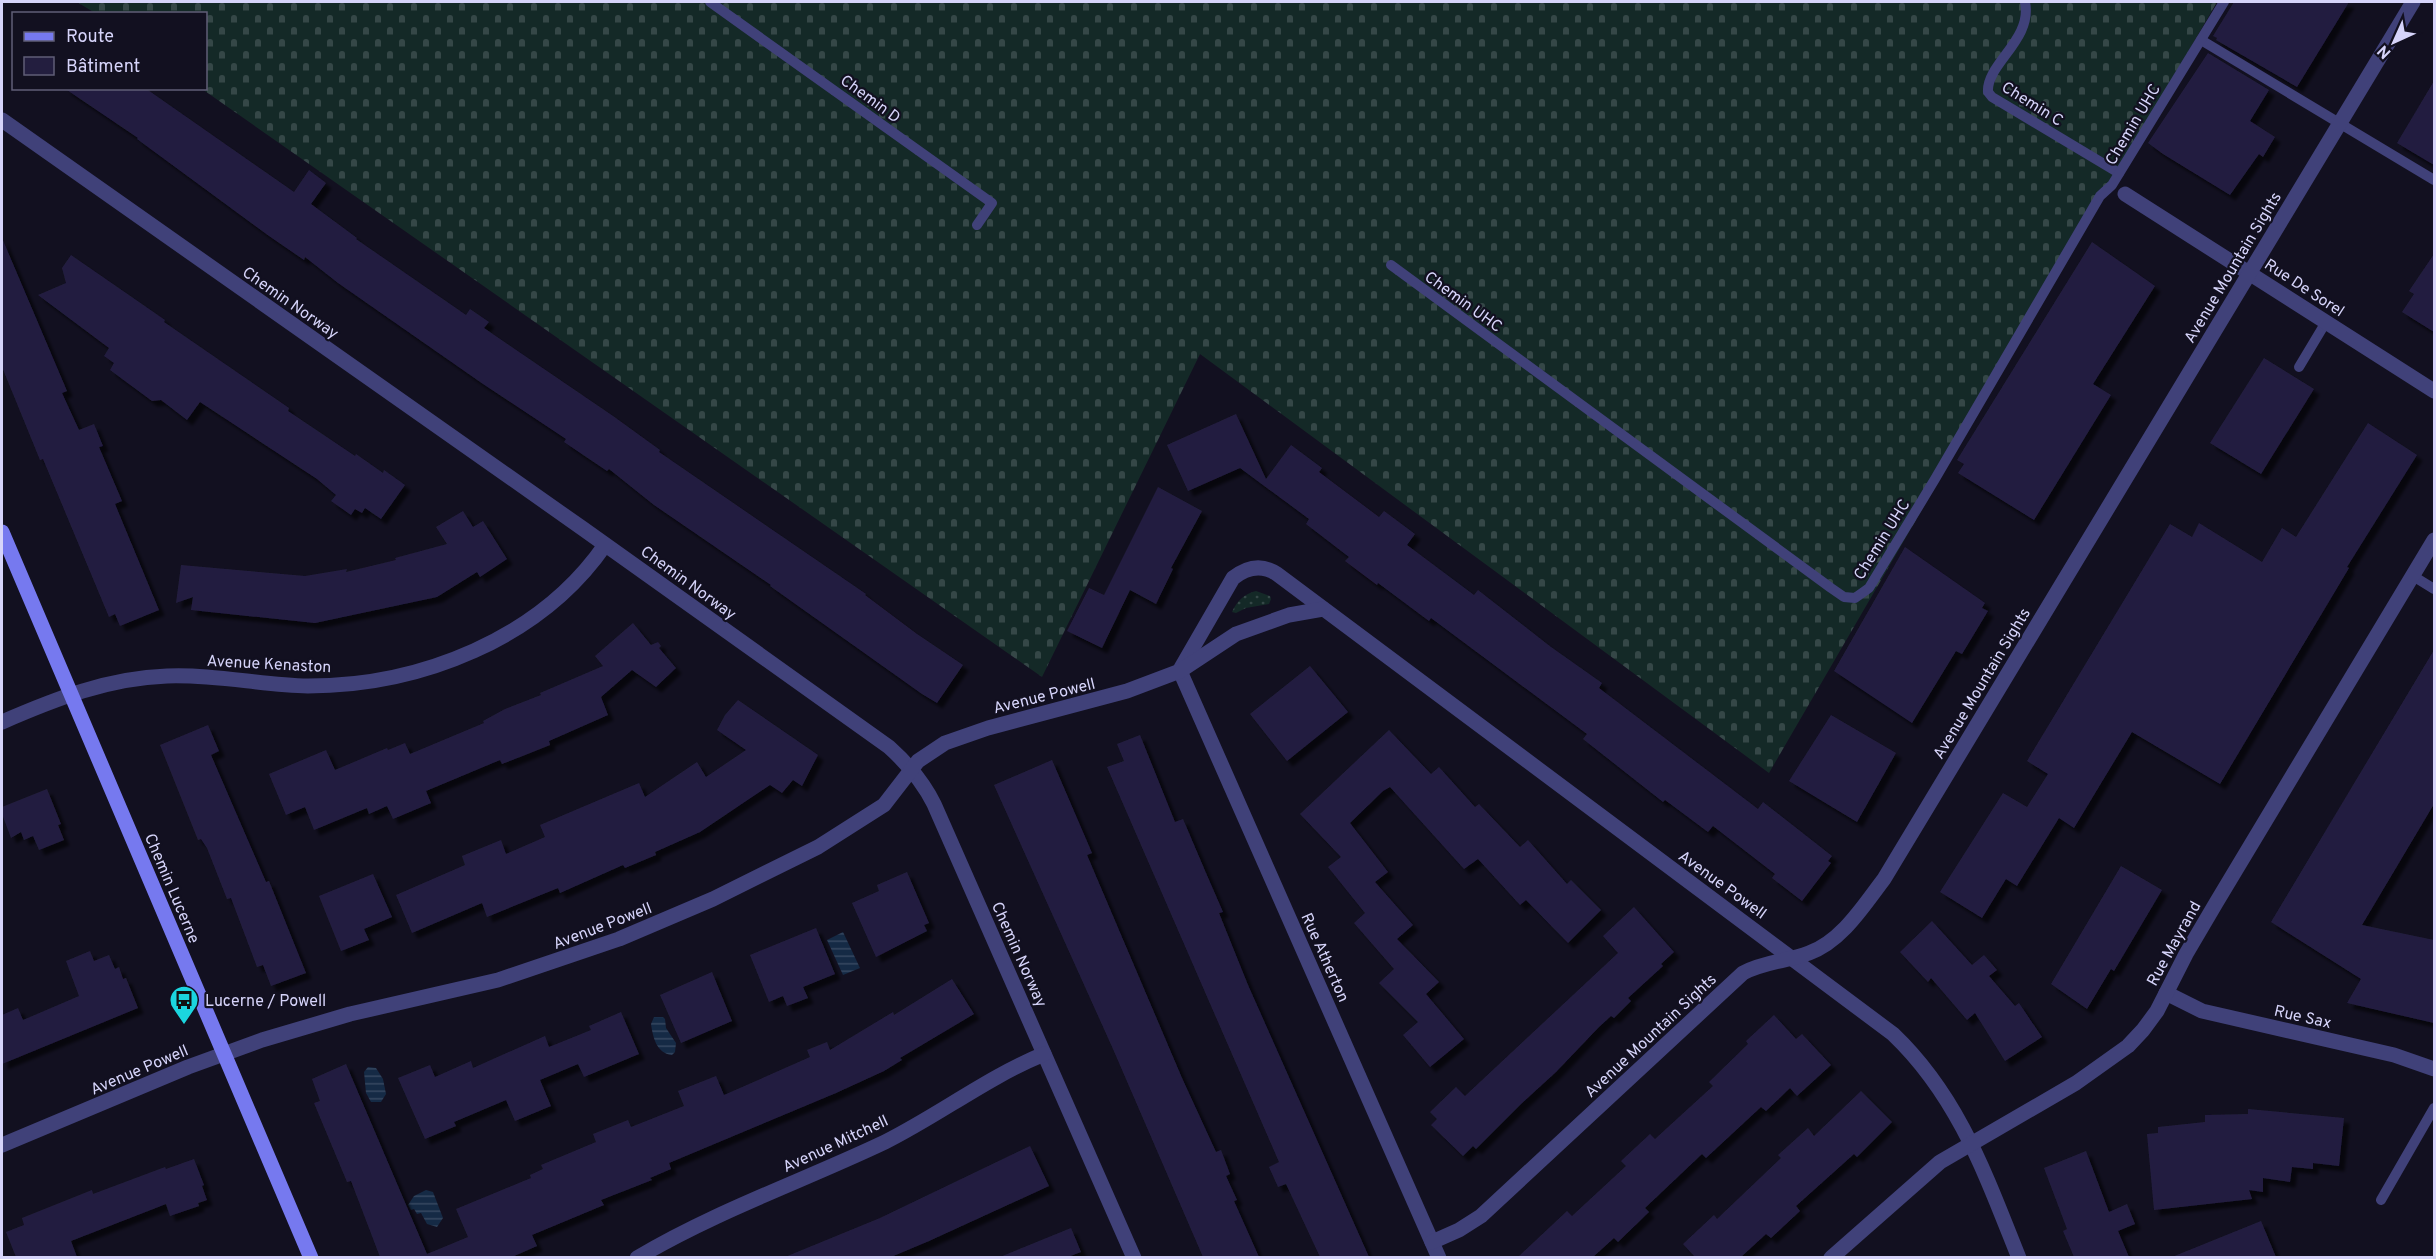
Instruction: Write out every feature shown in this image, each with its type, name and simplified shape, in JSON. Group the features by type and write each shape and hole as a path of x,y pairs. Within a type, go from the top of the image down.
{"main road":[{"name":"Chemin Lucerne","path":"2,532 311,1257"}],"street":[{"name":"Avenue Mountain Sights","path":"1432,1242 1459,1230 1480,1216 1743,973 1756,967 1808,953 1828,943 1860,910 1884,879 2413,2"},
{"name":"Chemin Norway","path":"2,120 889,747 912,769 925,786 934,804 1134,1257"},
{"name":"Rue De Sorel","path":"2119,190 2434,391"},
{"name":"Rue Mayrand","path":"1831,1257 1932,1168 2060,1093 2118,1054 2143,1030 2166,993 2188,950 2434,540"},
{"name":"Avenue Kenaston","path":"2,722 70,694 105,684 166,676 208,677 286,685 327,685 368,681 421,670 485,645 520,626 584,575 605,545"},
{"name":"Avenue Powell","path":"1180,671 1229,584 1245,570 1258,568 1271,571 1876,1020 1911,1052 1945,1095 1971,1145 2019,1257"},
{"name":"Avenue Powell","path":"2,1146 224,1054 342,1016 498,980 620,939 730,892 818,847 884,805 912,769 936,747 965,735 1105,698 1180,671 1236,634 1289,615 1323,609"},
{"name":"Rue Atherton","path":"1180,671 1439,1257"},
{"name":"Rue Sax","path":"2166,993 2202,1011 2394,1055 2434,1069"},
{"name":"Avenue Mitchell","path":"637,1257 715,1216 885,1141 1013,1068 1044,1053"}],"lane":[{"name":"Chemin D","path":"710,2 992,203 976,225"},
{"name":"Chemin C","path":"2025,2 2024,26 1989,82 1988,92 1992,97 2119,173"},
{"name":"Chemin UHC","path":"1391,266 1831,588 1844,597 1855,598 1869,588 2100,196 2119,190 2119,173 2224,2"},
{"path":"2201,40 2434,180"},
{"path":"2299,367 2326,322"},
{"path":"2413,576 2434,589"},
{"path":"2381,1200 2434,1108"}],"green space":[{"path":"77,2 2217,2 1769,773 1200,354 1042,677 203,90 207,90 207,12 93,12"},
{"path":"1256,591 1270,596 1269,604 1246,608 1236,613 1232,612 1241,598"}],"water":[{"path":"843,932 860,968 843,975 827,940"},
{"path":"654,1017 665,1019 666,1028 676,1043 675,1052 672,1055 662,1051 656,1044 651,1024"},
{"path":"368,1067 376,1068 383,1079 386,1094 381,1102 371,1102 366,1093 364,1072"},
{"path":"426,1190 433,1192 443,1218 437,1227 427,1224 421,1213 417,1214 408,1205 414,1196"}],"building":[{"path":"2234,2 2349,2 2297,87 2216,40 2217,38 2213,36"},
{"path":"2208,53 2269,90 2250,121 2275,137 2263,157 2259,154 2230,195 2148,143"},
{"path":"2434,81 2434,165 2397,143"},
{"path":"67,90 148,90 294,192 309,170 326,183 311,204 356,239 466,315 470,309 489,322 484,328 613,416 660,450 659,452 866,594 917,634 963,665 937,703 922,694 771,585 654,505 609,469 607,471 564,442 566,439 338,283 305,257 304,260 269,236 138,138"},
{"path":"2,238 67,391 62,393 79,430 94,424 103,446 99,447 122,501 115,504 159,610 120,626 115,614 109,617 2,367"},
{"path":"2092,242 2155,286 2093,384 2111,395 2034,520 1958,473 1964,464 1957,460"},
{"path":"2434,254 2434,332 2402,312 2414,294 2409,291"},
{"path":"71,255 289,408 288,411 355,456 356,454 383,473 384,470 405,485 381,519 365,508 362,513 355,509 351,515 331,501 336,495 317,479 200,402 187,420 161,400 152,401 110,370 114,363 104,356 109,348 38,295 66,283 62,268"},
{"path":"2264,358 2314,389 2261,474 2210,443"},
{"path":"1236,414 1266,479 1291,445 1322,468 1319,472 1379,517 1384,511 1415,534 1407,545 1474,595 1478,590 1551,647 1602,683 1599,688 1758,809 1763,802 1832,856 1828,861 1831,863 1802,901 1772,878 1775,874 1713,826 1708,832 1665,800 1663,802 1583,739 1587,734 1431,618 1429,621 1345,561 1349,557 1306,524 1309,519 1240,468 1188,491 1167,445"},
{"path":"2368,423 2417,455 2347,567 2349,568 2220,784 2132,732 2074,828 2059,818 2017,886 2006,879 1982,918 1940,892 2003,793 2027,807 2048,774 2027,761 2170,524 2192,537 2199,523 2262,562 2282,528 2296,537"},
{"path":"1158,487 1202,511 1171,568 1173,569 1156,604 1130,590 1102,648 1067,631 1089,588 1104,595"},
{"path":"463,511 473,527 483,521 507,559 480,577 477,572 437,597 315,623 191,610 193,597 176,603 181,565 305,576 347,569 346,572 447,544 436,527"},
{"path":"1905,547 1985,603 1982,608 1988,611 1962,654 1956,651 1912,723 1834,671"},
{"path":"633,623 651,645 658,642 661,646 659,648 676,668 656,687 632,670 601,697 608,715 549,741 550,745 502,764 500,760 426,791 431,803 393,819 387,806 369,814 367,808 314,830 305,807 286,815 269,774 326,750 335,770 387,748 388,750 405,743 410,754 484,723 483,721 505,709 603,666 595,656"},
{"path":"2434,650 2434,804 2362,925 2434,940 2434,1023 2347,1003 2361,979 2271,922"},
{"path":"1310,666 1348,712 1287,761 1250,714"},
{"path":"738,700 818,755 802,786 793,780 782,793 770,785 700,832 655,852 656,855 625,868 623,865 560,893 558,888 487,917 482,903 412,933 396,895 465,865 462,856 501,840 506,854 545,837 540,825 639,783 645,797 697,762 706,777 746,750 717,730 725,715"},
{"path":"1831,715 1896,753 1857,822 1789,781"},
{"path":"208,725 219,751 211,755 266,882 269,881 306,973 271,986 263,965 257,967 231,898 227,899 207,848 201,839 198,840 160,745"},
{"path":"1389,730 1431,774 1439,767 1475,807 1479,804 1520,847 1528,840 1567,884 1571,880 1601,910 1568,943 1526,900 1520,905 1478,859 1464,869 1390,787 1383,791 1350,823 1388,872 1375,882 1413,925 1397,939 1439,982 1426,994 1464,1039 1430,1067 1403,1035 1418,1022 1379,983 1394,969 1354,923 1365,913 1328,867 1341,857 1300,814"},
{"path":"1140,735 1175,822 1183,819 1223,912 1219,913 1248,985 1369,1257 1320,1257 1286,1184 1278,1187 1269,1167 1279,1162 1107,767 1124,761 1117,744"},
{"path":"1052,760 1092,853 1087,855 1182,1078 1216,1152 1221,1150 1230,1174 1226,1176 1237,1200 1234,1201 1259,1257 1203,1257 1113,1049 994,785"},
{"path":"47,789 61,824 58,825 64,840 39,850 33,836 24,840 21,832 11,838 2,814 2,807"},
{"path":"2121,866 2162,890 2114,971 2111,969 2087,1009 2051,984"},
{"path":"907,872 929,923 924,925 927,931 876,957 852,903 879,891 877,885"},
{"path":"373,874 392,917 364,929 369,940 341,951 319,896"},
{"path":"1634,907 1674,952 1661,964 1663,966 1628,998 1631,1001 1614,1018 1611,1016 1599,1027 1476,1149 1473,1146 1463,1156 1431,1125 1437,1119 1430,1112 1456,1087 1465,1096 1618,953 1603,936"},
{"path":"1932,921 1972,965 1984,955 1997,970 1989,976 2015,1006 2019,1003 2042,1037 2005,1061 1975,1013 1967,1020 1931,978 1928,982 1900,952"},
{"path":"816,928 835,974 803,987 808,998 787,1006 783,996 769,1002 750,955"},
{"path":"90,951 94,961 109,955 115,969 119,967 123,979 126,978 138,1008 2,1064 2,1015 18,1008 23,1020 79,996 66,961"},
{"path":"712,972 732,1021 681,1043 660,995"},
{"path":"952,979 974,1014 900,1058 902,1060 836,1093 669,1163 671,1169 650,1178 652,1180 601,1200 604,1205 532,1235 537,1246 512,1257 380,1257 351,1181 347,1182 314,1103 320,1101 312,1079 346,1064 427,1254 468,1237 456,1209 531,1178 530,1175 543,1169 541,1165 596,1142 593,1134 628,1120 631,1127 684,1106 678,1091 716,1076 724,1095 810,1057 807,1050 827,1042 830,1050 893,1012 894,1015"},
{"path":"621,1012 639,1054 584,1077 578,1064 540,1080 551,1106 515,1121 506,1100 454,1122 456,1126 425,1139 398,1078 430,1065 435,1077 471,1061 473,1068 545,1036 549,1047 591,1030 589,1026"},
{"path":"1774,1015 1796,1039 1802,1034 1831,1065 1797,1096 1790,1088 1766,1111 1761,1107 1706,1158 1702,1154 1645,1208 1649,1212 1618,1242 1614,1238 1593,1257 1518,1257 1567,1211 1572,1216 1626,1166 1621,1161 1650,1134 1655,1139 1713,1086 1709,1082 1748,1044 1746,1041"},
{"path":"1861,1091 1892,1122 1857,1157 1854,1154 1796,1206 1800,1211 1771,1238 1766,1234 1741,1257 1695,1257 1683,1244 1714,1215 1717,1219 1781,1158 1778,1155 1808,1128 1814,1136"},
{"path":"2248,1109 2344,1118 2339,1166 2313,1163 2313,1169 2292,1167 2290,1182 2263,1178 2263,1192 2249,1190 2252,1199 2154,1210 2147,1134 2158,1133 2158,1127 2205,1122 2205,1115 2248,1114"},
{"path":"1030,1146 1049,1186 929,1241 891,1257 785,1257 880,1218"},
{"path":"2086,1151 2109,1212 2127,1204 2135,1224 2118,1231 2129,1257 2074,1257 2063,1231 2067,1229 2044,1168"},
{"path":"194,1159 207,1200 198,1203 199,1206 170,1216 166,1204 71,1241 77,1257 16,1257 6,1232 24,1225 22,1218 92,1190 93,1194 165,1167 166,1169"},
{"path":"2261,1221 2276,1257 2172,1257"},
{"path":"1071,1228 1081,1252 1068,1257 1000,1257"}],"place":[{"name":"Lucerne / Powell","path":"184,1026"}]}
